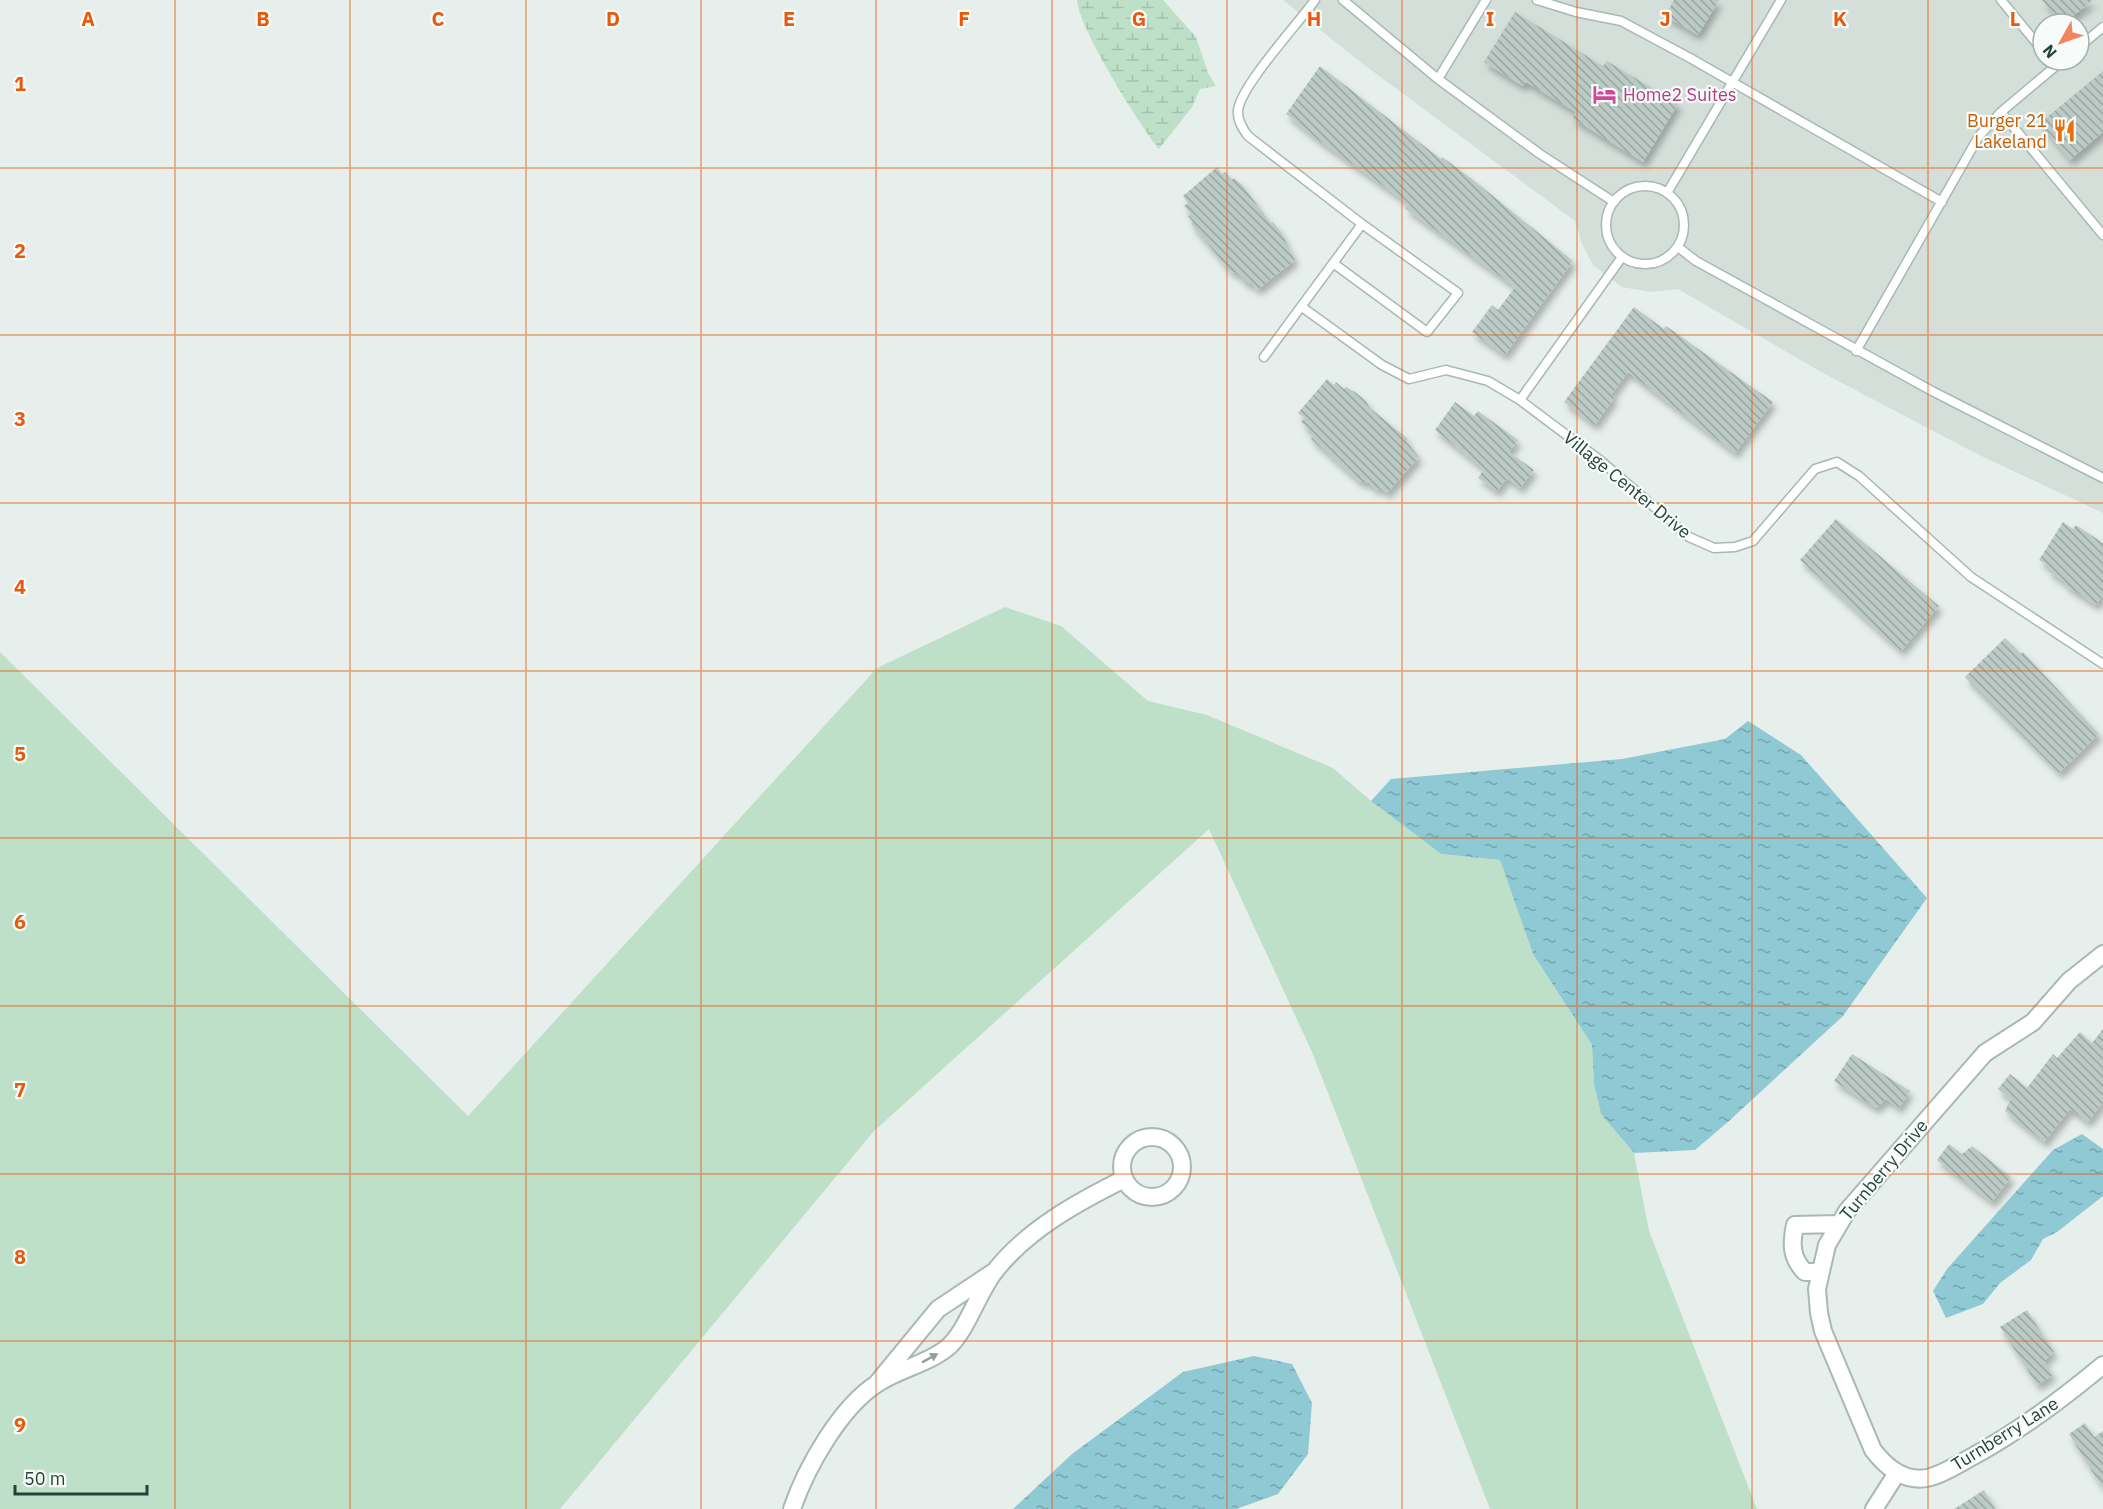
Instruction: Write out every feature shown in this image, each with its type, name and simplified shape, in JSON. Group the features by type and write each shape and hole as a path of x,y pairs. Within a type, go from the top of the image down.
{"street":[{"name":"Turnberry Drive","path":"1897,1473 1882,1462 1873,1450 1823,1331 1818,1297 1819,1272 1827,1245 1838,1224 1985,1053 2033,1022 2069,981 2103,954"},
{"path":"792,1509 802,1478 830,1433 877,1383 938,1309 995,1271 1048,1221 1124,1179"},
{"path":"1819,1272 1805,1272 1795,1262 1792,1241 1795,1225 1838,1224"},
{"path":"877,1383 948,1348 995,1271"},
{"name":"Turnberry Lane","path":"1897,1473 1925,1478 1941,1474 2037,1417 2103,1365"},
{"path":"1874,1509 1897,1473"}],"lane":[{"path":"1315,0 1245,94 1238,111 1240,124 1248,136 1362,224 1458,292 1427,332 1334,263"},
{"path":"1343,0 1438,79 1540,154 1614,202"},
{"path":"1438,79 1486,0"},
{"path":"1538,0 1576,12 1621,21 1941,202"},
{"path":"1667,193 1780,0"},
{"path":"2001,0 2031,36"},
{"path":"2091,37 2103,27"},
{"path":"1856,351 1979,136 2001,112 2045,72"},
{"path":"2001,112 2103,235"},
{"path":"1644,186 1667,193 1676,201 1685,224 1678,247 1670,256 1646,265 1633,263 1622,257 1613,248 1606,225 1614,202 1633,188 1644,186"},
{"path":"1264,357 1362,224"},
{"path":"1678,247 1696,261 1856,351 2103,478"},
{"path":"1520,400 1622,257"},
{"name":"Village Center Drive","path":"1302,307 1382,365 1410,379 1446,370 1488,381 1520,400 1583,448 1689,537 1714,548 1735,547 1753,541 1815,470 1837,462 1859,476 1971,577 2103,664"},
{"path":"1583,448 1592,442"}],"shaded area":[{"path":"1283,0 2103,0 2103,513 1979,455 1823,373 1678,289 1650,292 1622,287 1593,265 1582,244 1575,221 1359,61"}],"green space":[{"path":"1077,0 1163,0 1196,37 1208,73 1216,86 1200,89 1192,107 1159,149 1138,120 1098,53 1080,13"},
{"path":"1005,607 1061,626 1148,701 1207,715 1333,768 1371,801 1441,854 1500,860 1533,954 1592,1045 1594,1084 1601,1114 1634,1153 1649,1231 1757,1509 1490,1509 1312,1052 1209,829 874,1131 560,1509 0,1509 0,652 468,1116 877,668"}],"water":[{"path":"1748,721 1801,755 1927,898 1843,1016 1729,1121 1695,1150 1634,1153 1601,1114 1594,1084 1592,1045 1533,954 1500,860 1441,854 1371,801 1391,779 1622,759 1725,739"},
{"path":"2082,1134 2103,1149 2103,1196 2057,1232 2043,1239 2031,1260 2000,1283 1983,1304 1946,1318 1933,1291 1947,1269 2053,1150"},
{"path":"1254,1356 1292,1364 1312,1403 1308,1454 1278,1494 1236,1509 1013,1509 1072,1454 1183,1372"}],"building":[{"path":"1674,0 1719,0 1698,35 1665,16"},
{"path":"2042,0 2093,0 2078,12 2052,12"},
{"name":"Home2 Suites","path":"1515,12 1603,66 1607,61 1678,104 1643,162 1572,118 1576,112 1526,82 1523,86 1484,62"},
{"path":"1320,66 1441,159 1442,157 1472,179 1573,261 1505,355 1472,332 1492,305 1498,310 1515,287 1405,208 1409,204 1317,139 1286,114"},
{"path":"2103,71 2103,132 2070,160 2040,123"},
{"path":"1217,167 1222,174 1225,172 1232,180 1234,178 1242,185 1271,223 1273,222 1281,232 1295,260 1257,290 1251,282 1248,285 1241,277 1232,273 1191,224 1193,222 1188,216 1191,214 1184,206 1188,203 1183,196"},
{"path":"1634,307 1664,329 1666,326 1773,402 1735,453 1628,372 1611,395 1615,397 1595,425 1564,402"},
{"path":"1327,379 1334,385 1336,382 1344,389 1346,387 1355,392 1366,401 1370,408 1408,439 1406,441 1419,457 1387,493 1380,487 1377,490 1369,483 1359,481 1311,439 1313,437 1307,432 1309,429 1301,422 1305,418 1298,413"},
{"path":"1455,402 1474,416 1478,411 1518,440 1509,452 1534,470 1520,488 1507,478 1497,491 1478,478 1484,469 1435,430"},
{"path":"1836,519 1939,606 1901,651 1800,560"},
{"path":"2063,522 2073,529 2076,525 2103,543 2103,595 2096,605 2065,585 2066,583 2048,571 2050,567 2039,560"},
{"path":"2005,638 2021,654 2023,652 2099,734 2059,773 1965,677"},
{"path":"2103,1029 2103,1102 2088,1122 2070,1109 2044,1142 2005,1111 2011,1099 1998,1089 2010,1074 2027,1088 2053,1054 2057,1058 2080,1032 2092,1043"},
{"path":"1852,1054 1910,1091 1899,1108 1886,1099 1876,1108 1834,1081"},
{"path":"1949,1144 1962,1154 1972,1146 2011,1177 1992,1202 1937,1160"},
{"path":"2027,1310 2054,1352 2044,1361 2053,1375 2037,1385 2000,1327"},
{"path":"2085,1423 2094,1437 2103,1431 2103,1489 2069,1434"},
{"path":"1984,1490 1995,1509 1954,1509"}],"place":[{"name":"Home2 Suites","path":"1605,95"},
{"name":"Burger 21 Lakeland","path":"2065,131"}]}
